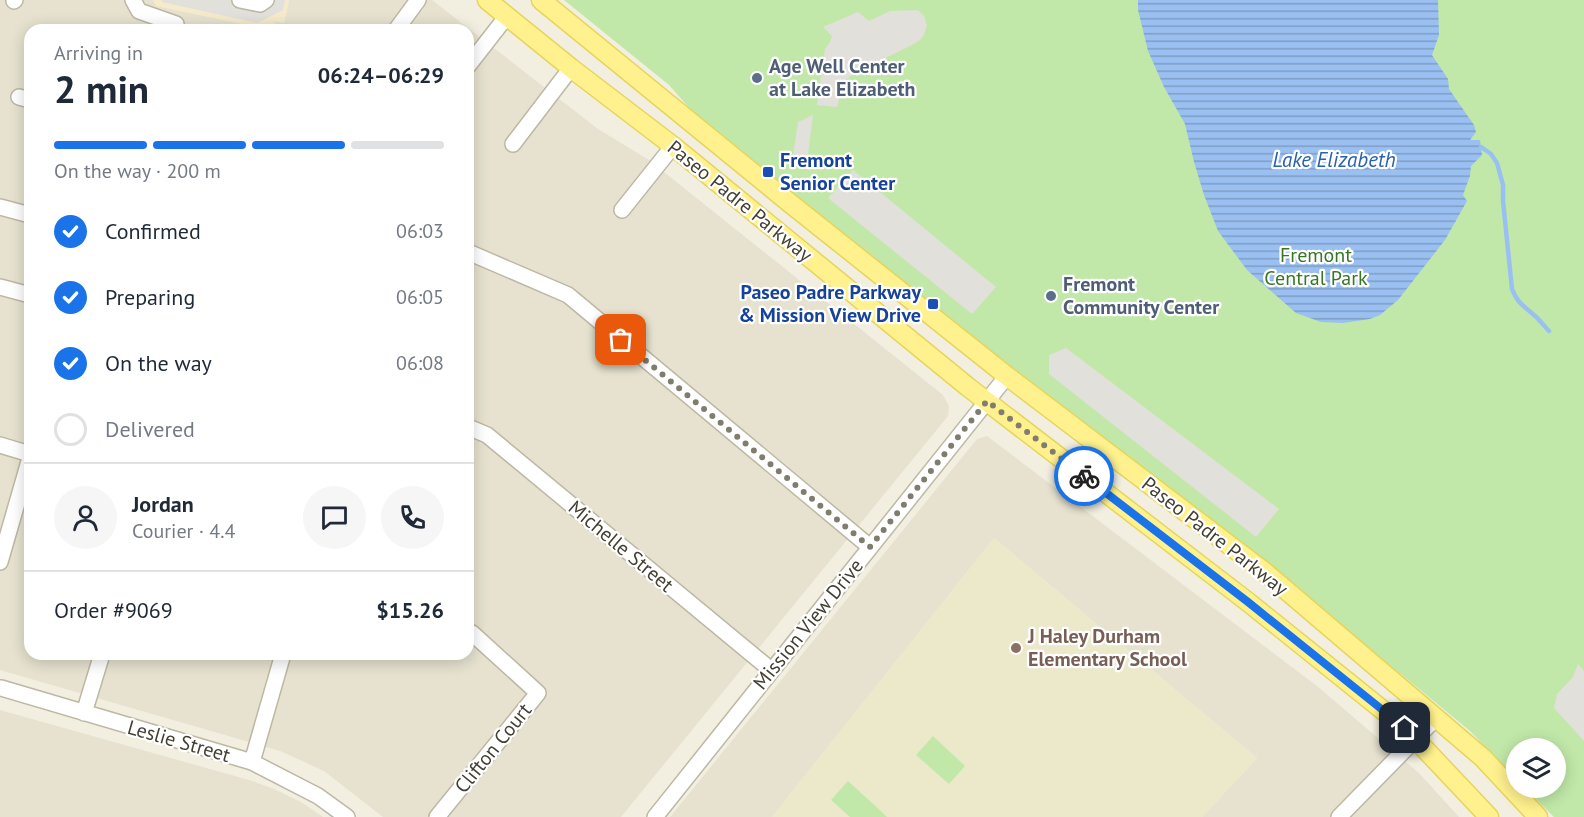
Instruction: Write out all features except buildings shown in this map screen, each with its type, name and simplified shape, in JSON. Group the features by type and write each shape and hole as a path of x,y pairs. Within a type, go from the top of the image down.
{"main road":[{"name":"Paseo Padre Parkway","path":"487,0 673,146 987,401 1248,602 1416,739 1489,817"},
{"name":"Paseo Padre Parkway","path":"541,0 1007,376 1266,573 1483,758 1538,817"}],"street":[{"path":"133,0 139,11 176,24"},
{"path":"240,0 260,4 266,0"},
{"path":"400,24 418,0"},
{"path":"474,58 507,16"},
{"path":"513,144 572,68"},
{"path":"622,210 673,146"},
{"path":"0,207 24,213"},
{"path":"474,255 568,295 870,547"},
{"path":"0,287 24,293"},
{"name":"Mission View Drive","path":"655,817 1007,376"},
{"name":"Michelle Street","path":"474,430 487,435 771,670"},
{"path":"0,445 24,454"},
{"path":"0,562 24,477"},
{"name":"Clifton Court","path":"437,817 538,693 474,635"},
{"path":"84,713 100,660"},
{"path":"252,762 281,660"},
{"name":"Leslie Street","path":"1,688 252,762 318,796 347,817"},
{"path":"1339,817 1436,718"}],"shaded area":[{"path":"0,0 153,0 157,6 243,24 24,24 24,660 474,660 474,33 598,129 649,160 943,395 949,406 948,416 621,817 383,817 324,771 280,751 0,670"},
{"path":"153,0 289,0 284,23 275,21 275,24 244,24 156,6"},
{"path":"161,0 285,0 283,10 257,23"},
{"path":"289,0 432,0 463,24 275,24 275,21 284,23"},
{"path":"918,10 924,16 927,26 920,40 845,80 837,107 817,105 825,49 832,36 823,27 858,12 869,21 890,11"},
{"path":"813,115 807,162 794,167 792,162 798,122"},
{"path":"853,170 996,287 972,314 828,198"},
{"path":"1066,348 1279,509 1256,537 1049,374 1049,355"},
{"path":"987,436 1317,686 1419,773 1459,817 1202,817 1257,758 994,538 772,817 670,817 977,439"},
{"name":"J Haley Durham Elementary School","path":"994,538 1257,758 1202,817 772,817"},
{"path":"1578,664 1584,671 1584,741 1554,708 1557,694 1573,677"},
{"path":"0,710 249,780 301,802 323,817 0,817"}],"green space":[{"name":"Fremont Central Park","path":"564,0 1584,0 1584,817 1554,817 1535,798 1566,798 1566,738 1506,738 1506,768 1470,731 1401,674 699,119 669,85"},
{"path":"933,736 965,766 949,784 916,755"},
{"path":"848,781 887,817 850,817 831,800"}],"water":[{"name":"Lake Elizabeth","path":"1138,0 1438,0 1439,35 1432,55 1448,79 1449,89 1474,125 1476,132 1470,140 1480,140 1482,155 1471,166 1463,195 1467,201 1445,240 1398,300 1380,315 1343,323 1321,322 1296,313 1247,270 1218,231 1204,195 1185,124 1164,87 1148,51 1138,10"}],"waterway":[{"path":"1481,147 1491,154 1497,163 1503,185 1512,289 1519,302 1549,331"}],"way so far":[{"path":"621,340 870,547 987,401 1084,476"}],"place":[{"name":"Age Well Center at Lake Elizabeth","path":"757,78"},
{"name":"Fremont Senior Center","path":"768,172"},
{"name":"Fremont Community Center","path":"1051,296"},
{"name":"Paseo Padre Parkway & Mission View Drive","path":"933,304"},
{"name":"J Haley Durham Elementary School","path":"1016,648"}],"route":[{"path":"1084,476 1248,602 1405,728"}]}
